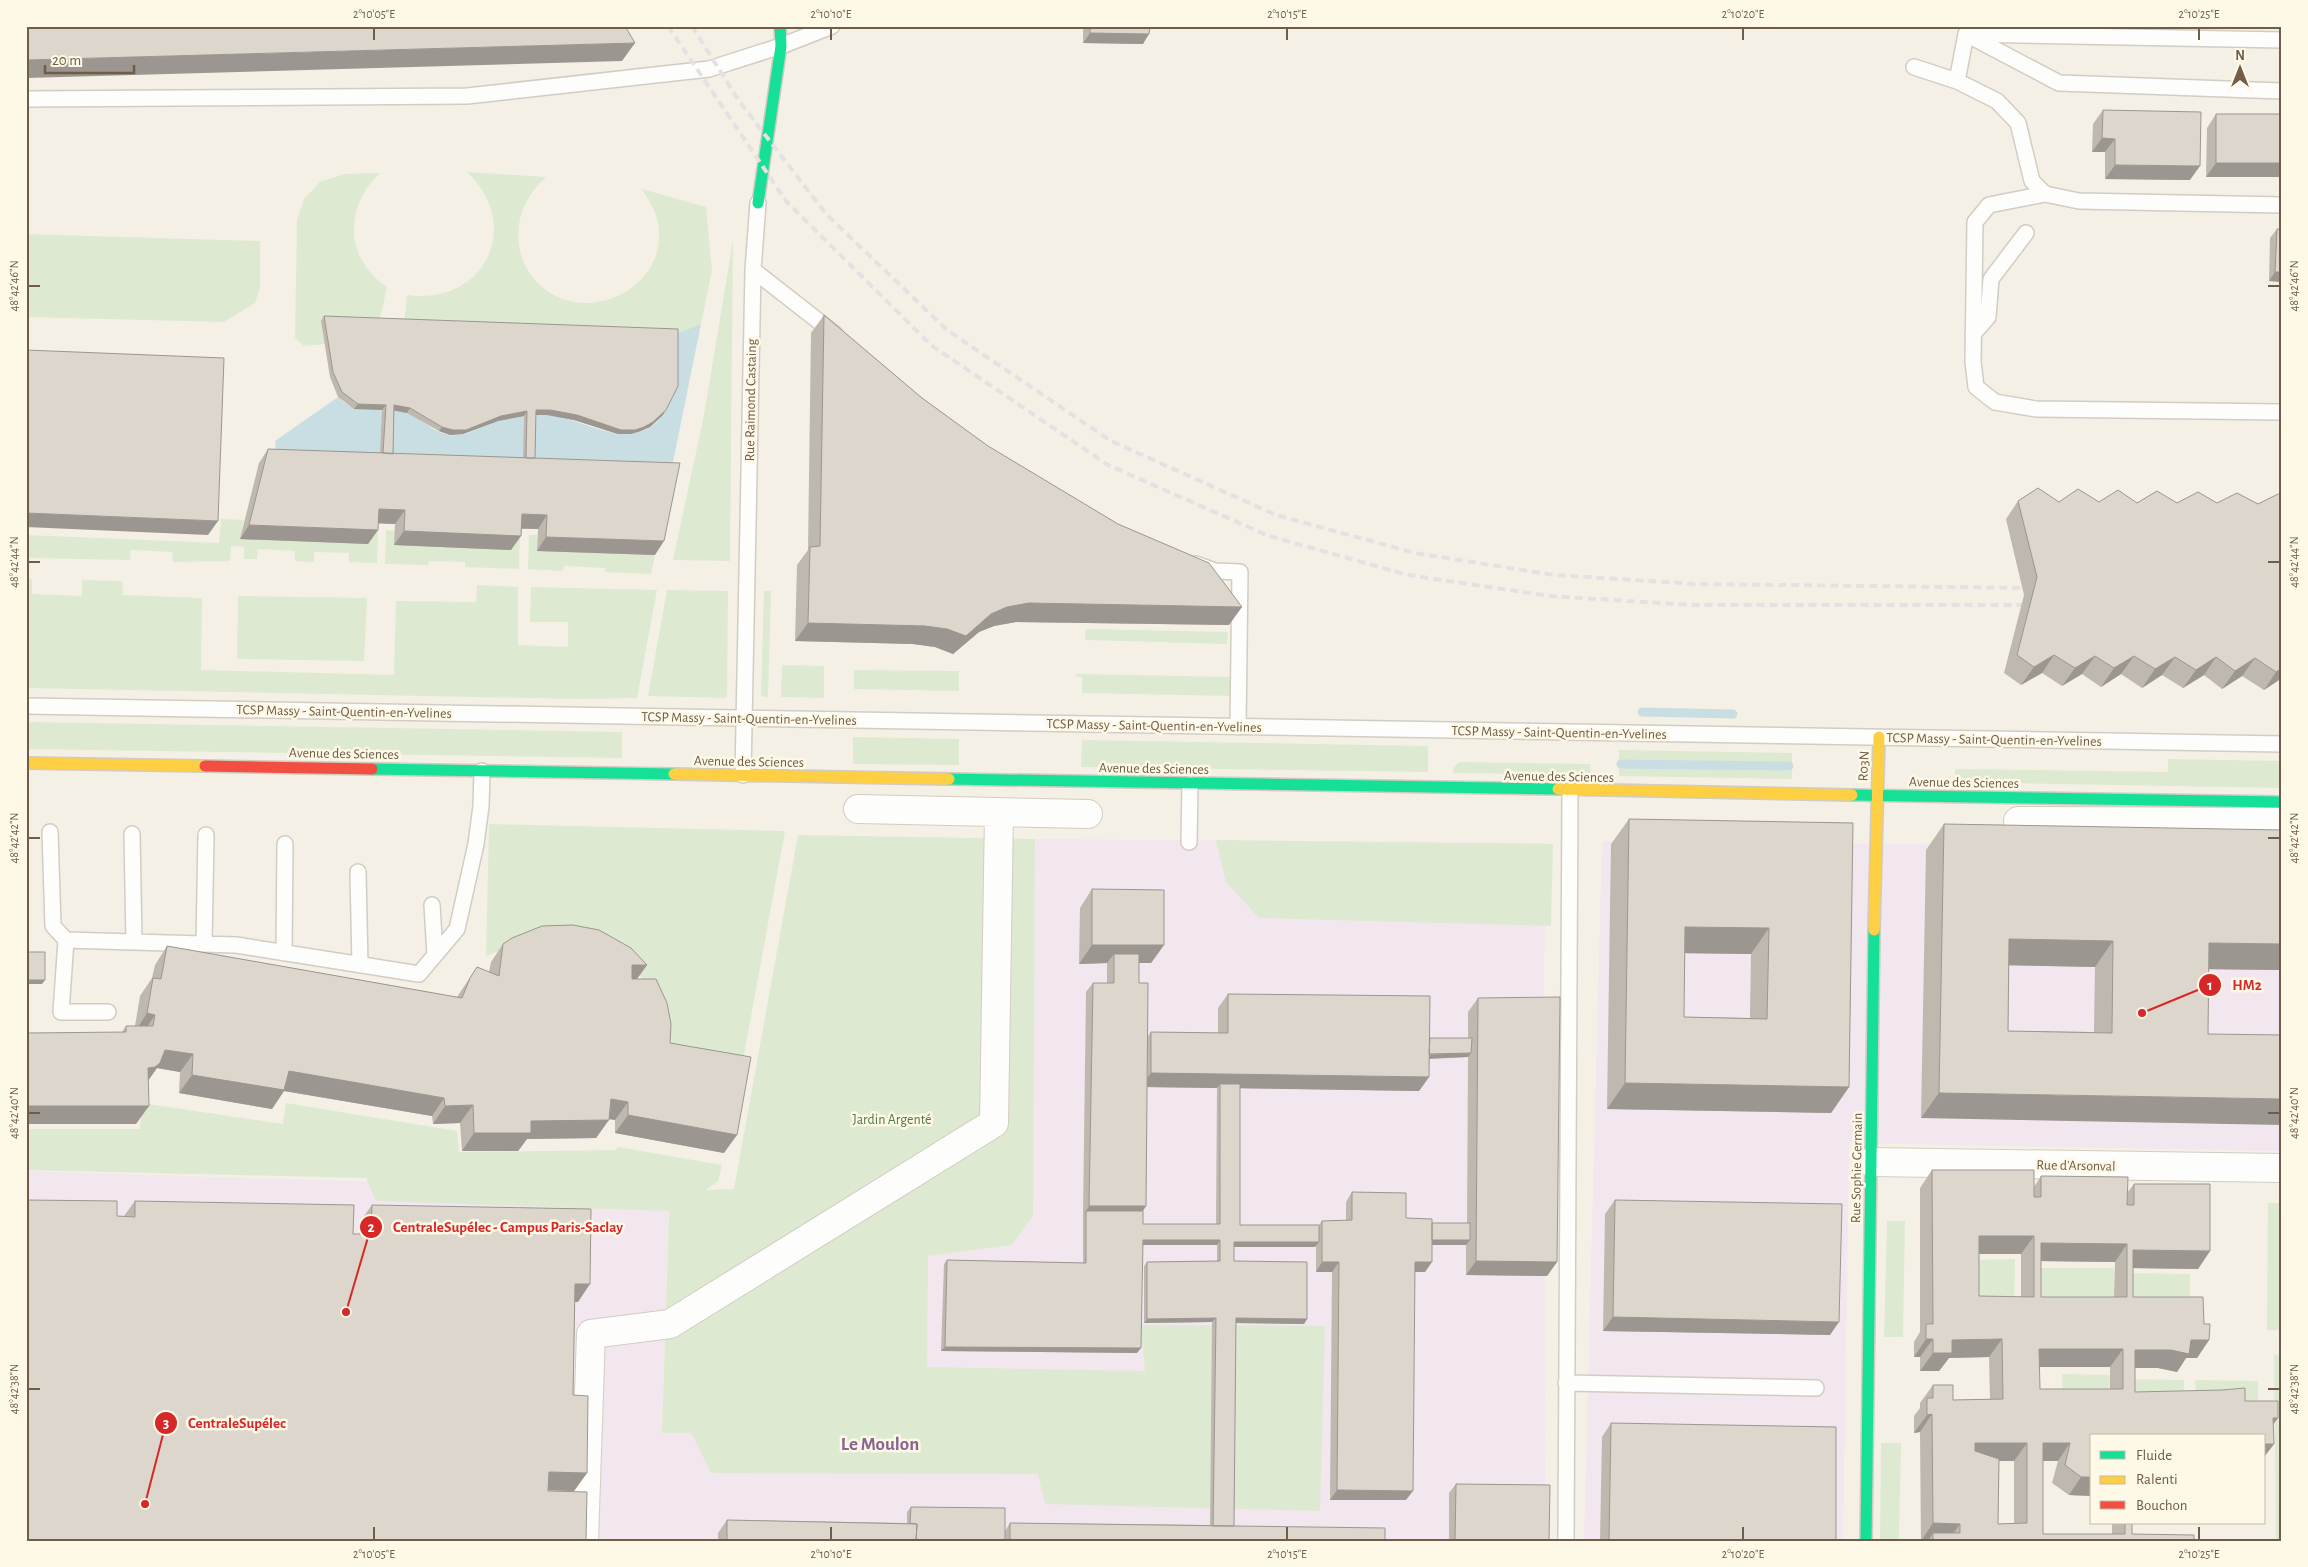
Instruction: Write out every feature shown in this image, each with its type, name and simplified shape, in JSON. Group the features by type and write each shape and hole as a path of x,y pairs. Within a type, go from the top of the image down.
{"street":[{"name":"Rue Raimond Castaing","path":"758,203 781,46 780,26"},
{"name":"R03N","path":"1876,796 1879,737"},
{"name":"Avenue des Sciences","path":"26,762 1570,791 2282,802"},
{"name":"Rue Sophie Germain","path":"1866,1541 1876,796"},
{"path":"858,809 1011,806 1088,814"},
{"path":"584,1541 591,1334 670,1324 994,1123 1011,806"},
{"path":"2018,821 2282,822"},
{"name":"Rue d'Arsonval","path":"1871,1162 2282,1168"}],"lane":[{"path":"26,99 467,96 709,69 781,46 832,26"},
{"path":"1966,34 2282,40"},
{"path":"1957,82 1966,34"},
{"path":"1966,34 2059,84 2282,91"},
{"path":"1914,67 1957,82 1997,101 2018,123 2032,181 2045,194"},
{"path":"2282,205 2079,201 2045,194 1989,205 1975,222 1973,334 1976,387 1995,402 2036,409 2282,412"},
{"name":"Rue Raimond Castaing","path":"743,776 753,270 758,203"},
{"path":"1973,334 1988,317 1991,279 2026,233"},
{"path":"753,270 848,345"},
{"path":"1183,559 1215,571 1240,572 1238,727"},
{"name":"TCSP Massy - Saint-Quentin-en-Yvelines","path":"26,706 2282,744"},
{"path":"50,832 53,926 66,940 236,945 420,974 457,929 476,844 482,771"},
{"path":"1190,784 1190,842"},
{"path":"1566,1541 1570,791"},
{"path":"132,834 134,942"},
{"path":"204,944 206,835"},
{"path":"284,953 285,844"},
{"path":"358,872 360,965"},
{"path":"432,904 435,955"},
{"path":"66,940 61,1012 108,1012"},
{"path":"1566,1382 1816,1388"}],"shaded area":[{"path":"701,324 670,477 277,464 275,441 338,397 353,407 360,409 390,410 406,413 450,435 468,433 509,418 534,415 559,417 614,433 640,432 652,426 661,417 671,396 675,334"},
{"path":"1035,839 1546,843 1544,981 1545,1541 26,1541 26,1171 669,1191 662,1433 928,1256 1012,1245 1033,1216"},
{"path":"1602,841 2282,848 2282,1151 1849,1143 1843,1541 1584,1541"}],"green space":[{"path":"467,172 546,177 533,191 521,216 518,234 522,259 536,281 555,296 577,302 599,302 620,295 639,282 652,265 659,243 657,219 653,207 642,189 706,207 712,270 701,324 675,334 404,324 407,295 434,295 457,288 475,275 487,258 493,238 492,216 484,193"},
{"path":"380,173 368,186 360,201 355,216 354,232 356,247 363,262 373,275 387,287 379,323 321,321 325,344 304,346 295,338 297,220 304,199 320,182 344,174"},
{"path":"26,234 260,241 260,288 255,303 224,322 26,317"},
{"path":"733,240 730,561 673,560 704,415"},
{"path":"221,519 244,520 240,539 368,544 369,530 378,530 377,563 349,562 349,553 314,552 314,562 295,561 295,551 258,549 257,559 244,559 244,547 231,546 230,561 173,562 172,552 131,550 130,560 29,558 29,546 26,546 26,535 219,543"},
{"path":"386,530 395,531 394,545 520,535 519,569 465,567 465,562 429,561 428,565 385,564"},
{"path":"529,535 537,535 537,551 655,555 651,574 605,572 605,568 564,566 563,571 528,569"},
{"path":"26,579 32,579 32,594 82,596 82,580 122,581 123,595 202,598 201,670 394,675 396,601 476,602 477,585 518,587 518,645 568,647 568,622 530,622 531,587 657,590 637,698 577,699 26,688"},
{"path":"667,590 728,591 727,698 648,696"},
{"path":"764,591 771,591 768,697 761,696"},
{"path":"238,596 367,598 364,661 237,659"},
{"path":"1086,629 1228,632 1227,644 1085,640"},
{"path":"782,665 824,666 824,698 781,697"},
{"path":"854,670 959,671 959,691 854,689"},
{"path":"1076,674 1234,677 1234,696 1082,693 1082,677 1076,676"},
{"path":"26,722 622,732 622,758 26,749"},
{"path":"853,737 959,739 959,765 853,764"},
{"path":"1082,740 1428,746 1428,772 1081,767"},
{"path":"1619,750 1792,753 1792,779 1619,776"},
{"path":"2168,759 2282,761 2282,788 1955,782 1955,769 2168,772"},
{"path":"1459,762 1590,764 1591,775 1453,773 1454,767"},
{"path":"489,824 785,831 741,1071 663,1058 647,982 613,952 536,937 486,956"},
{"name":"Jardin Argenté","path":"798,835 1035,839 1033,1216 1012,1245 928,1256 927,1367 1145,1371 1141,1325 1325,1326 1320,1511 1045,1504 1038,1474 711,1473 691,1433 662,1433 669,1211 376,1201 366,1178 26,1170 26,1129 140,1129 141,1103 283,1124 286,1103 457,1131 459,1152 616,1150 618,1147 722,1165 718,1181 706,1190 734,1189"},
{"path":"1216,840 1553,844 1551,926 1259,918 1226,882"},
{"path":"2268,1203 2282,1203 2282,1330 2267,1330"},
{"path":"1887,1221 1905,1221 1903,1337 1884,1337"},
{"path":"2015,1259 2014,1312 1970,1313 1971,1260"},
{"path":"2034,1268 2114,1268 2114,1314 2033,1314"},
{"path":"2121,1273 2190,1274 2190,1315 2121,1314"},
{"path":"2274,1354 2282,1356 2282,1541 2276,1541"},
{"path":"2062,1374 2110,1375 2109,1403 2063,1403"},
{"path":"2123,1379 2184,1380 2184,1401 2123,1401"},
{"path":"2195,1380 2258,1381 2258,1401 2196,1400"},
{"path":"1881,1443 1901,1443 1899,1541 1880,1541"}],"building":[{"path":"26,26 625,26 635,43 26,60"},
{"path":"1090,26 1150,26 1149,34 1090,33"},
{"path":"2103,110 2201,112 2200,166 2115,165 2115,139 2102,138"},
{"path":"2216,114 2282,114 2282,163 2216,163"},
{"path":"2277,229 2282,229 2282,272 2275,272"},
{"path":"824,315 922,398 988,446 1118,524 1209,563 1242,607 1029,603 1007,607 991,614 966,636 947,629 925,626 808,623 810,547 820,546"},
{"path":"324,316 678,329 678,386 666,410 653,422 635,430 621,430 577,415 550,410 536,410 535,458 526,458 527,411 501,416 466,430 453,430 442,427 410,408 394,405 393,454 383,453 386,405 358,404 342,392 333,372"},
{"path":"26,350 224,358 218,521 26,513"},
{"path":"268,449 680,463 664,541 546,537 547,515 522,514 521,536 404,531 405,510 379,509 378,530 249,525"},
{"path":"2038,488 2059,502 2078,489 2099,502 2118,490 2137,503 2157,491 2177,503 2198,492 2217,503 2237,493 2258,504 2278,494 2282,495 2282,668 2276,672 2255,658 2235,671 2216,657 2196,670 2175,657 2155,669 2134,656 2114,668 2095,656 2075,668 2054,655 2034,667 2017,655 2037,577 2018,501"},
{"path":"1629,819 1853,823 1849,1087 1625,1083","holes":["1685,927 1769,928 1767,1019 1684,1017"]},
{"path":"1944,824 2282,830 2282,944 2209,943 2208,1034 2282,1035 2282,1099 1939,1093","holes":["2009,939 2113,941 2112,1033 2008,1031"]},
{"path":"1092,889 1164,890 1164,945 1092,945"},
{"path":"573,925 599,930 631,948 647,965 632,965 632,979 656,979 667,1003 671,1024 670,1043 751,1057 737,1135 628,1115 628,1102 611,1099 609,1120 531,1121 531,1133 474,1133 473,1105 445,1106 444,1098 289,1071 284,1090 192,1075 193,1054 165,1050 160,1063 155,1067 148,1068 149,1106 26,1106 26,1033 126,1032 126,1026 153,1026 155,1015 147,1013 153,978 161,979 167,946 462,998 470,978 477,967 499,976 503,944 512,938 542,926"},
{"path":"26,952 45,952 45,980 26,980"},
{"path":"1114,954 1139,954 1139,983 1148,983 1146,1206 1089,1206 1093,983 1114,983"},
{"path":"1228,994 1430,996 1429,1077 1151,1073 1151,1032 1228,1033"},
{"path":"1560,997 1557,1262 1476,1261 1478,998"},
{"path":"1430,1038 1472,1038 1471,1053 1429,1054"},
{"path":"1220,1084 1240,1084 1240,1225 1319,1225 1319,1242 1234,1242 1234,1261 1307,1262 1307,1319 1236,1318 1234,1526 1213,1526 1216,1318 1147,1319 1147,1262 1220,1261 1220,1240 1143,1240 1141,1348 945,1347 947,1260 1086,1263 1086,1211 1143,1211 1143,1224 1220,1224"},
{"path":"1932,1170 2034,1170 2034,1197 2041,1197 2041,1176 2128,1177 2127,1205 2134,1205 2134,1184 2210,1184 2210,1251 2133,1250 2133,1297 2203,1297 2204,1324 2210,1324 2209,1340 2191,1340 2189,1354 2171,1350 2135,1350 2135,1392 2245,1388 2245,1401 2278,1401 2278,1418 2273,1418 2274,1444 2266,1444 2266,1434 2090,1434 2090,1477 2081,1477 2065,1465 2070,1443 2043,1443 2043,1534 2125,1534 2125,1524 2132,1524 2132,1534 2194,1535 2194,1541 1933,1541 1933,1533 1960,1533 1960,1524 1933,1523 1932,1414 1927,1415 1927,1398 1933,1398 1933,1385 1953,1385 1953,1400 2003,1399 2002,1339 1952,1340 1952,1353 1933,1353 1933,1339 1926,1339 1926,1324 1933,1324","holes":["1979,1236 2034,1236 2034,1297 1979,1296","2041,1243 2127,1244 2127,1297 2041,1297","2039,1349 2123,1349 2123,1389 2040,1389","1975,1443 2027,1443 2027,1523 1998,1524 1999,1459 1975,1451"]},
{"path":"1352,1192 1406,1193 1406,1218 1432,1219 1432,1262 1415,1262 1413,1491 1337,1490 1339,1262 1322,1262 1322,1221 1352,1220"},
{"path":"26,1200 117,1201 117,1216 135,1217 135,1201 354,1205 353,1234 371,1234 372,1205 591,1209 590,1284 575,1284 573,1395 588,1396 587,1473 549,1472 548,1491 587,1492 586,1541 26,1541"},
{"path":"1615,1200 1842,1204 1839,1322 1613,1317"},
{"path":"1432,1223 1470,1223 1470,1240 1432,1240"},
{"path":"1611,1423 1836,1427 1836,1541 1609,1540"},
{"path":"1456,1484 1550,1485 1549,1541 1455,1541"},
{"path":"911,1507 1005,1508 1005,1541 916,1541 917,1524 910,1523"},
{"path":"727,1520 917,1524 916,1541 727,1541"},
{"path":"1010,1523 1385,1528 1385,1541 1010,1541"}],"waterway":[{"path":"1642,712 1733,714"},
{"path":"1621,764 1789,766"}],"railway":[{"path":"668,26 786,201 931,345 1108,465 1269,536 1408,575 1549,596 1692,605 2035,605"},
{"path":"692,26 739,101 826,214 947,330 1111,441 1276,515 1415,553 1554,575 1697,584 2037,588"}],"traffic: fast":[{"path":"758,203 781,46 780,26"},
{"path":"372,769 674,774"},
{"path":"949,779 1558,789"},
{"path":"1852,795 2282,802"},
{"path":"1866,1541 1874,930"}],"traffic: slow":[{"path":"1874,930 1879,737"},
{"path":"26,763 205,766"},
{"path":"674,774 949,779"},
{"path":"1558,789 1852,795"}],"traffic: jam":[{"path":"205,766 372,769"}],"place":[{"name":"HM2","path":"2142,1013"},
{"name":"CentraleSupélec - Campus Paris-Saclay","path":"346,1312"},
{"name":"CentraleSupélec","path":"145,1504"}],"district":[{"name":"Le Moulon","path":"880,1443"}]}
